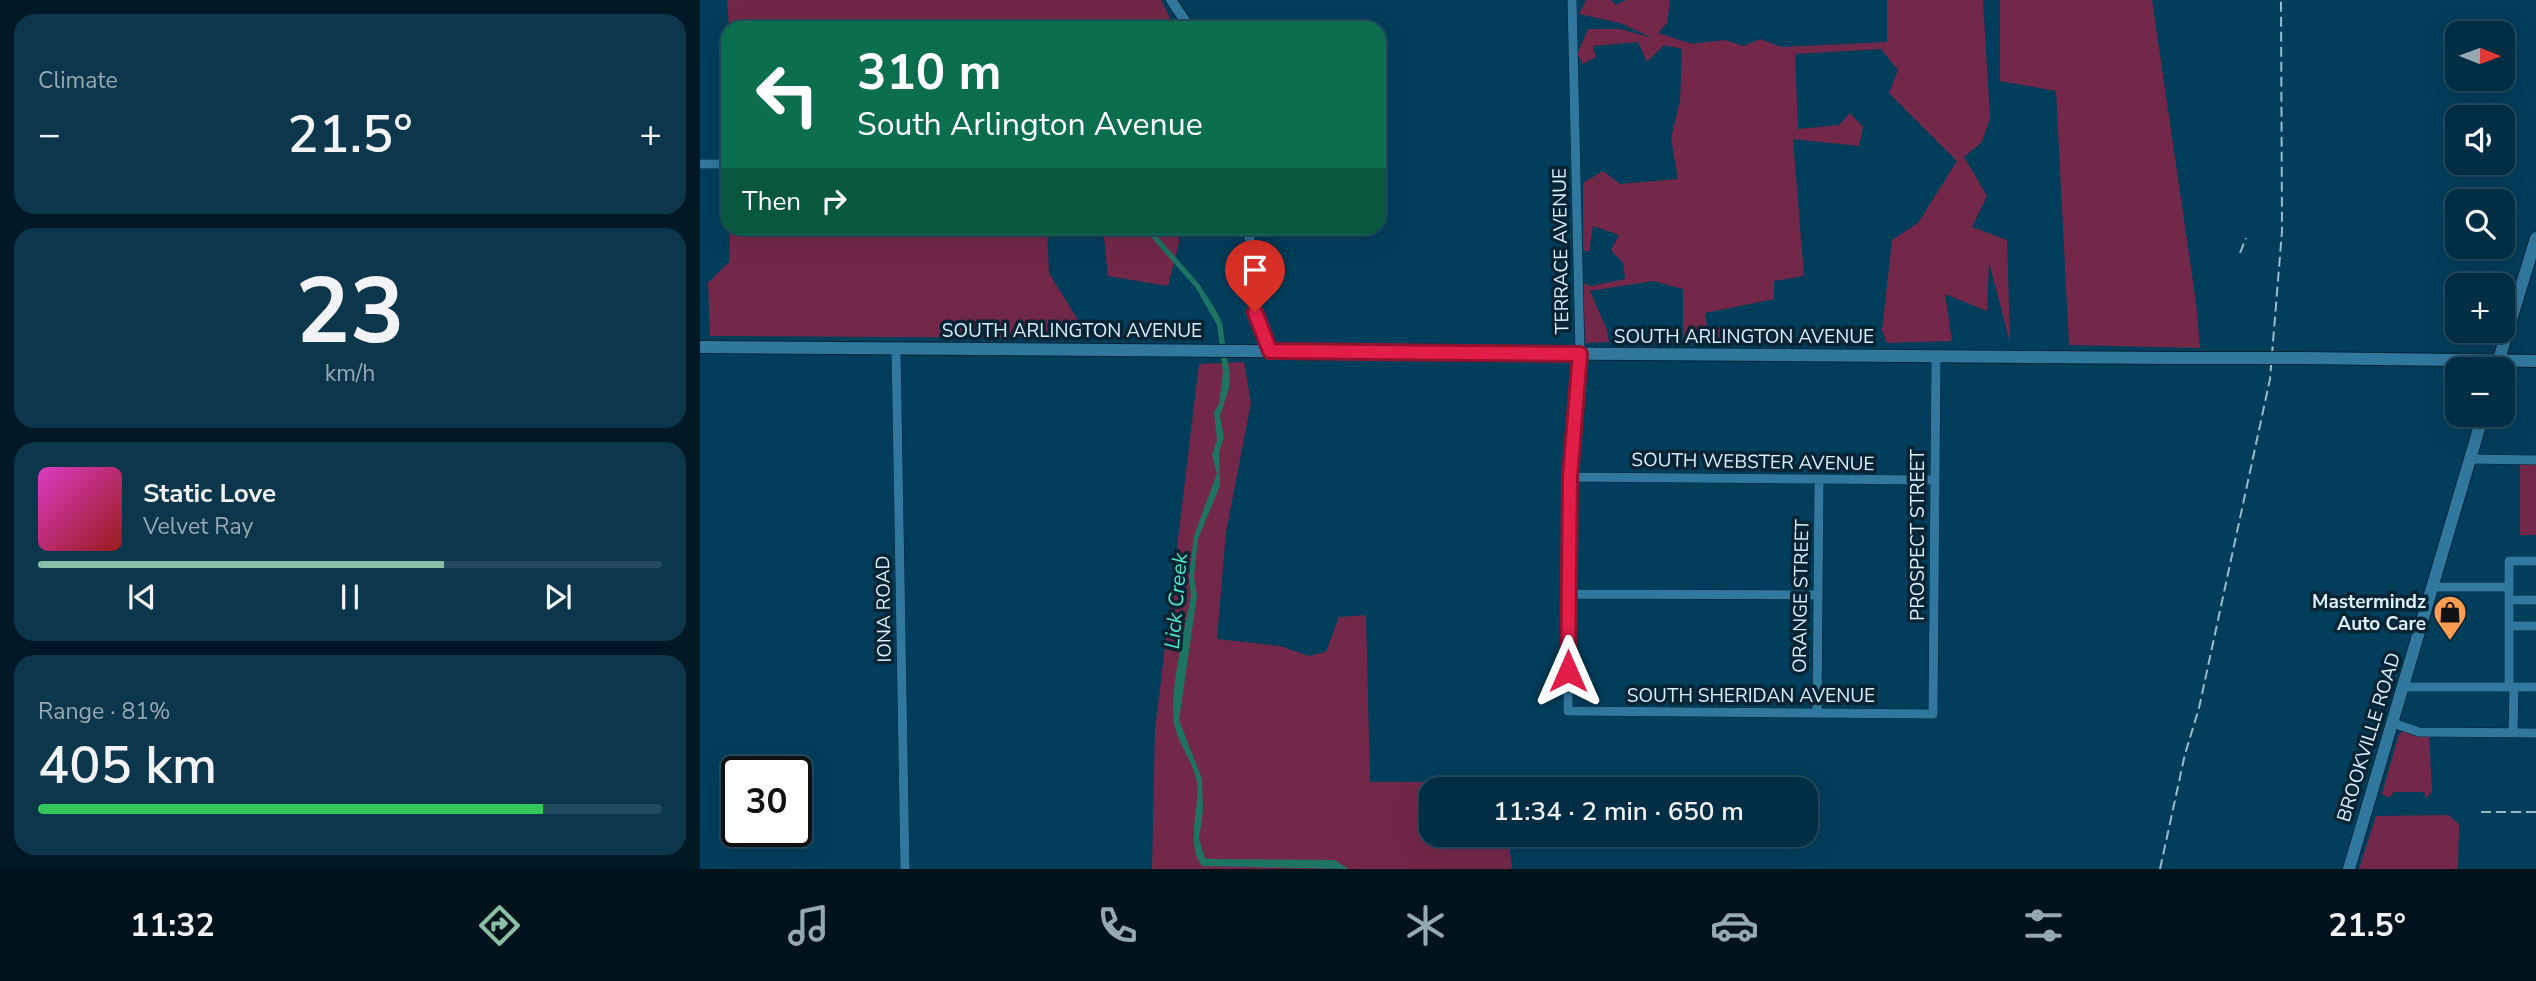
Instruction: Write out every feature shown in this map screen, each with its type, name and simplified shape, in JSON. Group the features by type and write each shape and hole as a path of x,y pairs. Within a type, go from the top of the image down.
{"main road":[{"path":"2500,357 2536,238"},
{"name":"SOUTH ARLINGTON AVENUE","path":"700,347 2302,358 2445,363"},
{"name":"SOUTH ARLINGTON AVENUE","path":"2515,363 2536,360"},
{"name":"BROOKVILLE ROAD","path":"2349,869 2479,427"}],"street":[{"path":"1171,0 1184,21"},
{"name":"TERRACE AVENUE","path":"1568,711 1570,477 1580,354 1572,0"},
{"path":"700,164 719,164"},
{"path":"1249,235 1254,306 1270,351"},
{"name":"IONA ROAD","path":"896,348 905,869"},
{"name":"PROSPECT STREET","path":"1933,714 1937,356"},
{"path":"2469,459 2536,460"},
{"name":"SOUTH WEBSTER AVENUE","path":"1570,477 1935,480"},
{"name":"ORANGE STREET","path":"1816,713 1819,479"},
{"path":"2513,733 2509,561 2536,561"},
{"path":"2433,587 2509,587"},
{"path":"1569,594 1818,595"},
{"path":"2509,600 2536,600"},
{"path":"2509,626 2536,626"},
{"path":"2404,687 2536,687"},
{"name":"SOUTH SHERIDAN AVENUE","path":"1568,711 1933,714"},
{"path":"2393,723 2419,732 2536,733"}],"shaded area":[{"path":"727,0 1161,0 1172,21 728,21"},
{"path":"1586,0 1611,0 1616,5 1626,0 1670,0 1667,23 1658,33 1692,44 1724,40 1744,46 1760,39 1781,47 1887,42 1887,0 1983,0 1990,118 1982,142 1964,157 1987,196 1972,227 2007,240 2010,343 1989,262 1987,311 1945,294 1952,341 1887,343 1882,331 1892,240 1918,223 1957,161 1889,93 1898,70 1881,49 1795,54 1798,129 1839,125 1850,113 1863,127 1859,146 1793,139 1804,276 1774,281 1774,299 1705,313 1707,326 1723,330 1722,340 1683,337 1683,289 1653,281 1590,291 1607,330 1609,342 1585,343 1583,283 1591,286 1625,279 1623,263 1611,250 1619,235 1593,226 1589,251 1583,251 1583,183 1603,171 1620,184 1678,179 1671,138 1680,101 1682,49 1664,45 1647,62 1638,42 1593,46 1596,57 1583,64 1577,54 1588,29 1620,29 1652,38 1620,23 1579,14"},
{"path":"2000,0 2152,0 2196,302 2200,348 2069,345 2056,91 2000,81"},
{"path":"730,235 1047,235 1049,273 1089,338 710,336 708,283 729,262"},
{"path":"1104,235 1178,235 1168,286 1108,276"},
{"name":"Lick Creek","path":"1149,235 1156,235 1199,284 1217,312 1222,323 1230,376 1220,416 1224,437 1219,452 1220,486 1198,539 1194,576 1197,596 1179,720 1202,779 1203,811 1199,839 1205,858 1334,860 1349,869 1202,866 1194,847 1197,783 1176,731 1173,710 1178,660 1191,596 1189,576 1194,536 1217,473 1212,455 1217,440 1214,412 1219,404 1223,373 1217,325 1196,288"},
{"path":"1244,362 1251,403 1226,532 1217,639 1280,646 1309,656 1326,652 1339,617 1366,615 1370,782 1419,782 1419,847 1509,847 1512,869 1152,869 1155,730 1199,364"},
{"path":"2520,463 2536,463 2536,535 2520,535"},
{"path":"2404,730 2429,735 2432,792 2426,798 2424,792 2394,792 2389,798 2382,794 2399,734"},
{"path":"2448,815 2459,824 2458,869 2359,869 2376,816"}],"railway":[{"path":"2160,869 2185,754 2199,708 2270,379 2282,231 2281,0"},
{"path":"2240,253 2246,238"},
{"path":"2481,812 2536,812"}],"place":[{"name":"Mastermindz Auto Care","path":"2450,642"}],"route":[{"path":"1255,312 1270,351 1580,354 1570,477 1568,671"}]}
